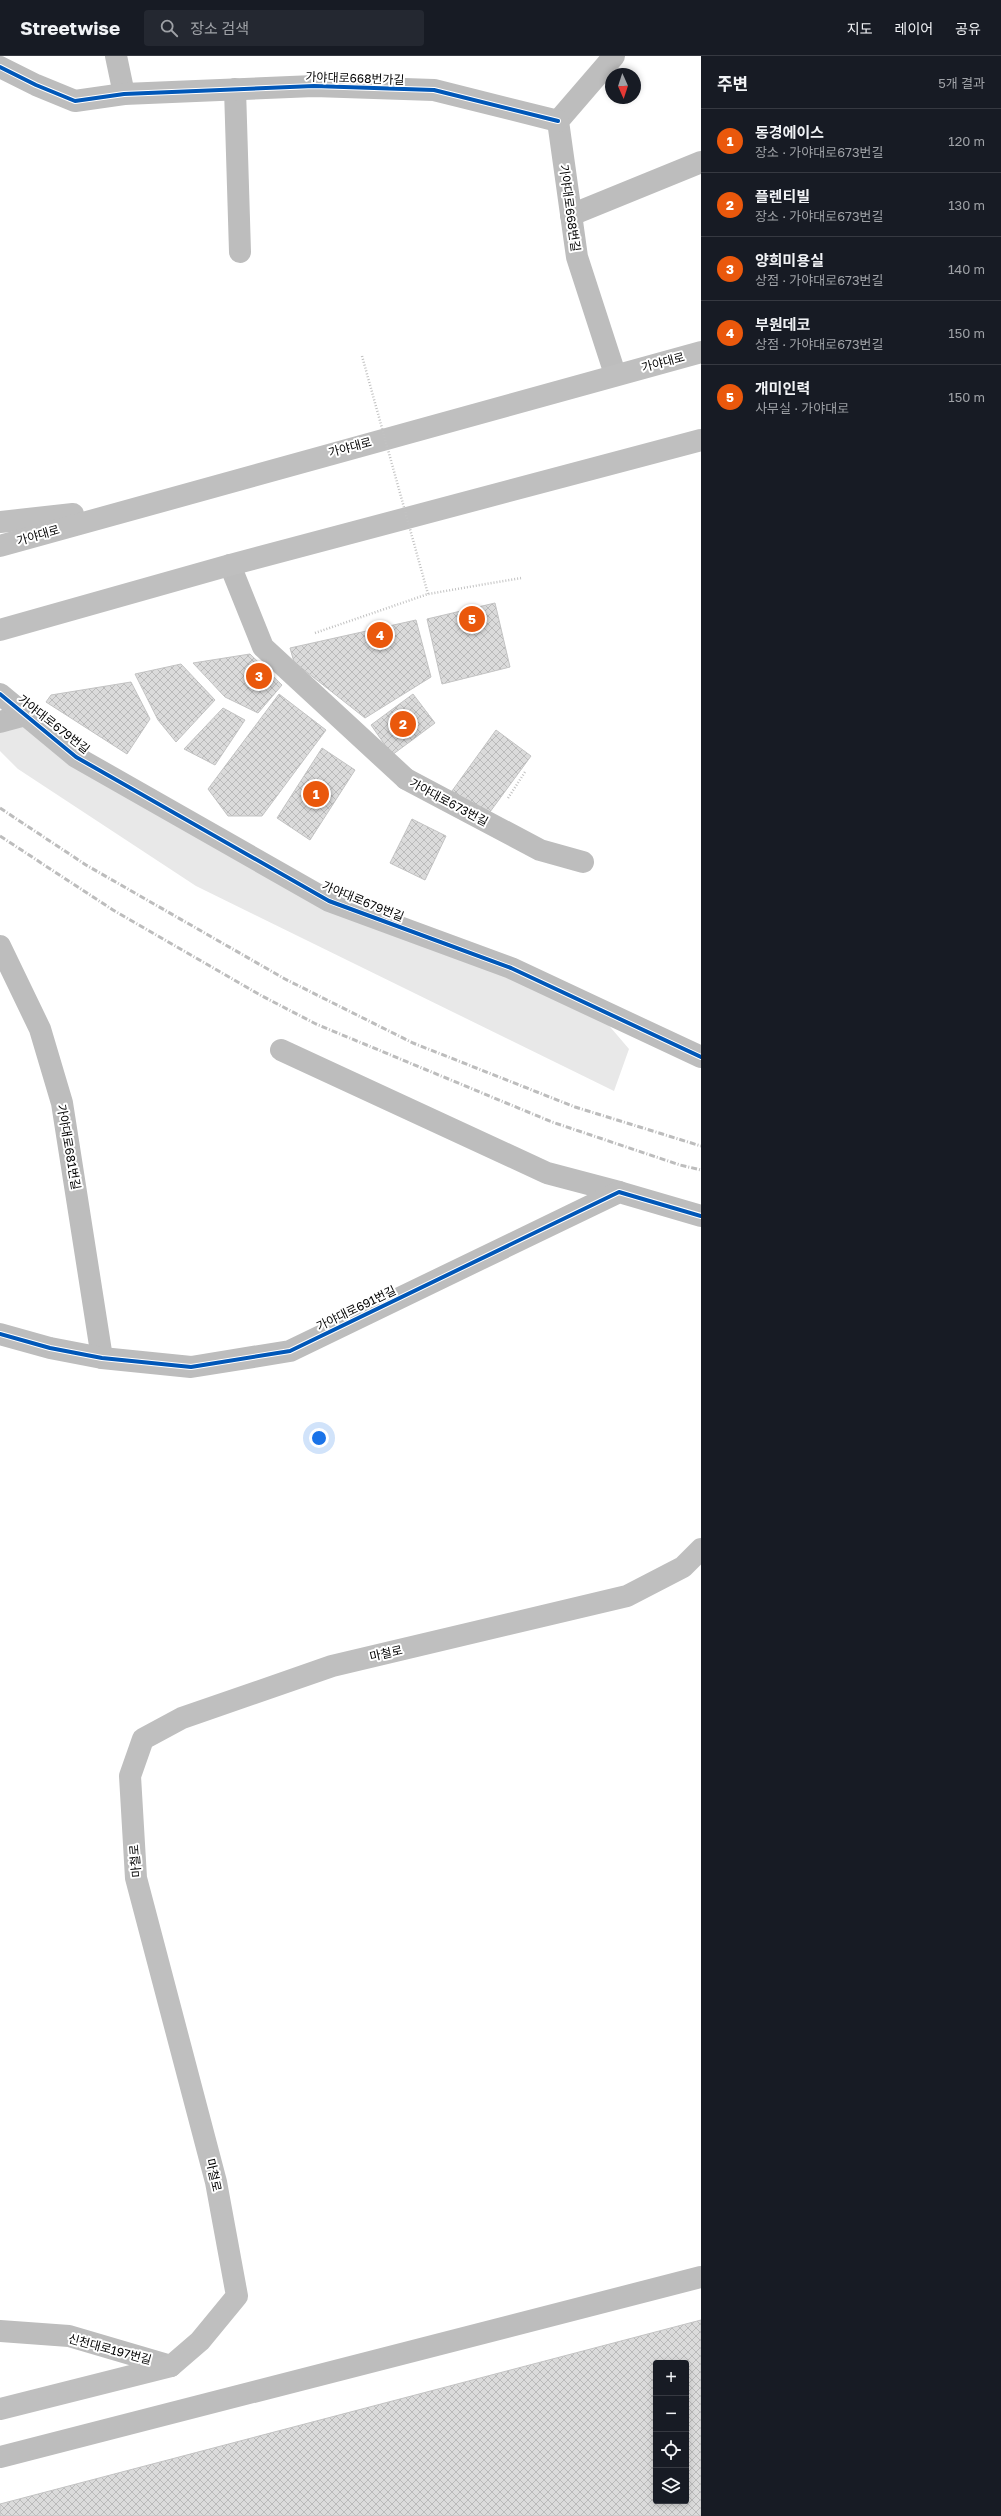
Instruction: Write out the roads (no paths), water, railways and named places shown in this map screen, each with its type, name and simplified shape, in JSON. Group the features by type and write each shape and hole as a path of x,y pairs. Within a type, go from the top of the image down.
{"main road":[{"name":"가야대로","path":"0,546 130,508 615,374 701,352"},
{"path":"0,630 230,565 701,440"},
{"path":"0,522 130,508"},
{"name":"마철로","path":"0,2409 171,2366 200,2340 237,2296 216,2182 136,1878 130,1776 143,1738 182,1718 332,1666 626,1596 683,1568 701,1549"}],"street":[{"path":"116,56 124,94"},
{"path":"558,121 614,56"},
{"name":"가야대로668번가길","path":"0,67 36,85 75,101 124,94 314,86 434,90 558,121"},
{"path":"235,89 240,252"},
{"name":"가야대로668번길","path":"558,121 577,257 615,374"},
{"path":"571,215 701,162"},
{"name":"가야대로673번길","path":"230,565 263,647 406,779 540,850 583,862"},
{"name":"가야대로679번길","path":"0,694 76,757 329,901 511,968 701,1057"},
{"path":"0,722 26,715"},
{"name":"가야대로681번길","path":"0,946 40,1029 62,1103 102,1358"},
{"path":"282,1050 547,1173 701,1216"},
{"name":"가야대로691번길","path":"0,1334 50,1348 102,1358 191,1367 290,1351 619,1192"},
{"path":"0,2457 701,2277"},
{"name":"신천대로197번길","path":"0,2332 69,2336 171,2366"}],"railway":[{"path":"0,808 86,865 285,979 413,1043 575,1107 701,1146"},
{"path":"0,836 113,910 262,996 316,1024 552,1122 680,1165 701,1170"}],"place":[{"name":"개미인력","path":"472,619"},
{"name":"부원데코","path":"380,635"},
{"name":"양희미용실","path":"259,676"},
{"name":"플렌티빌","path":"403,724"},
{"name":"동경에이스","path":"316,794"}]}
